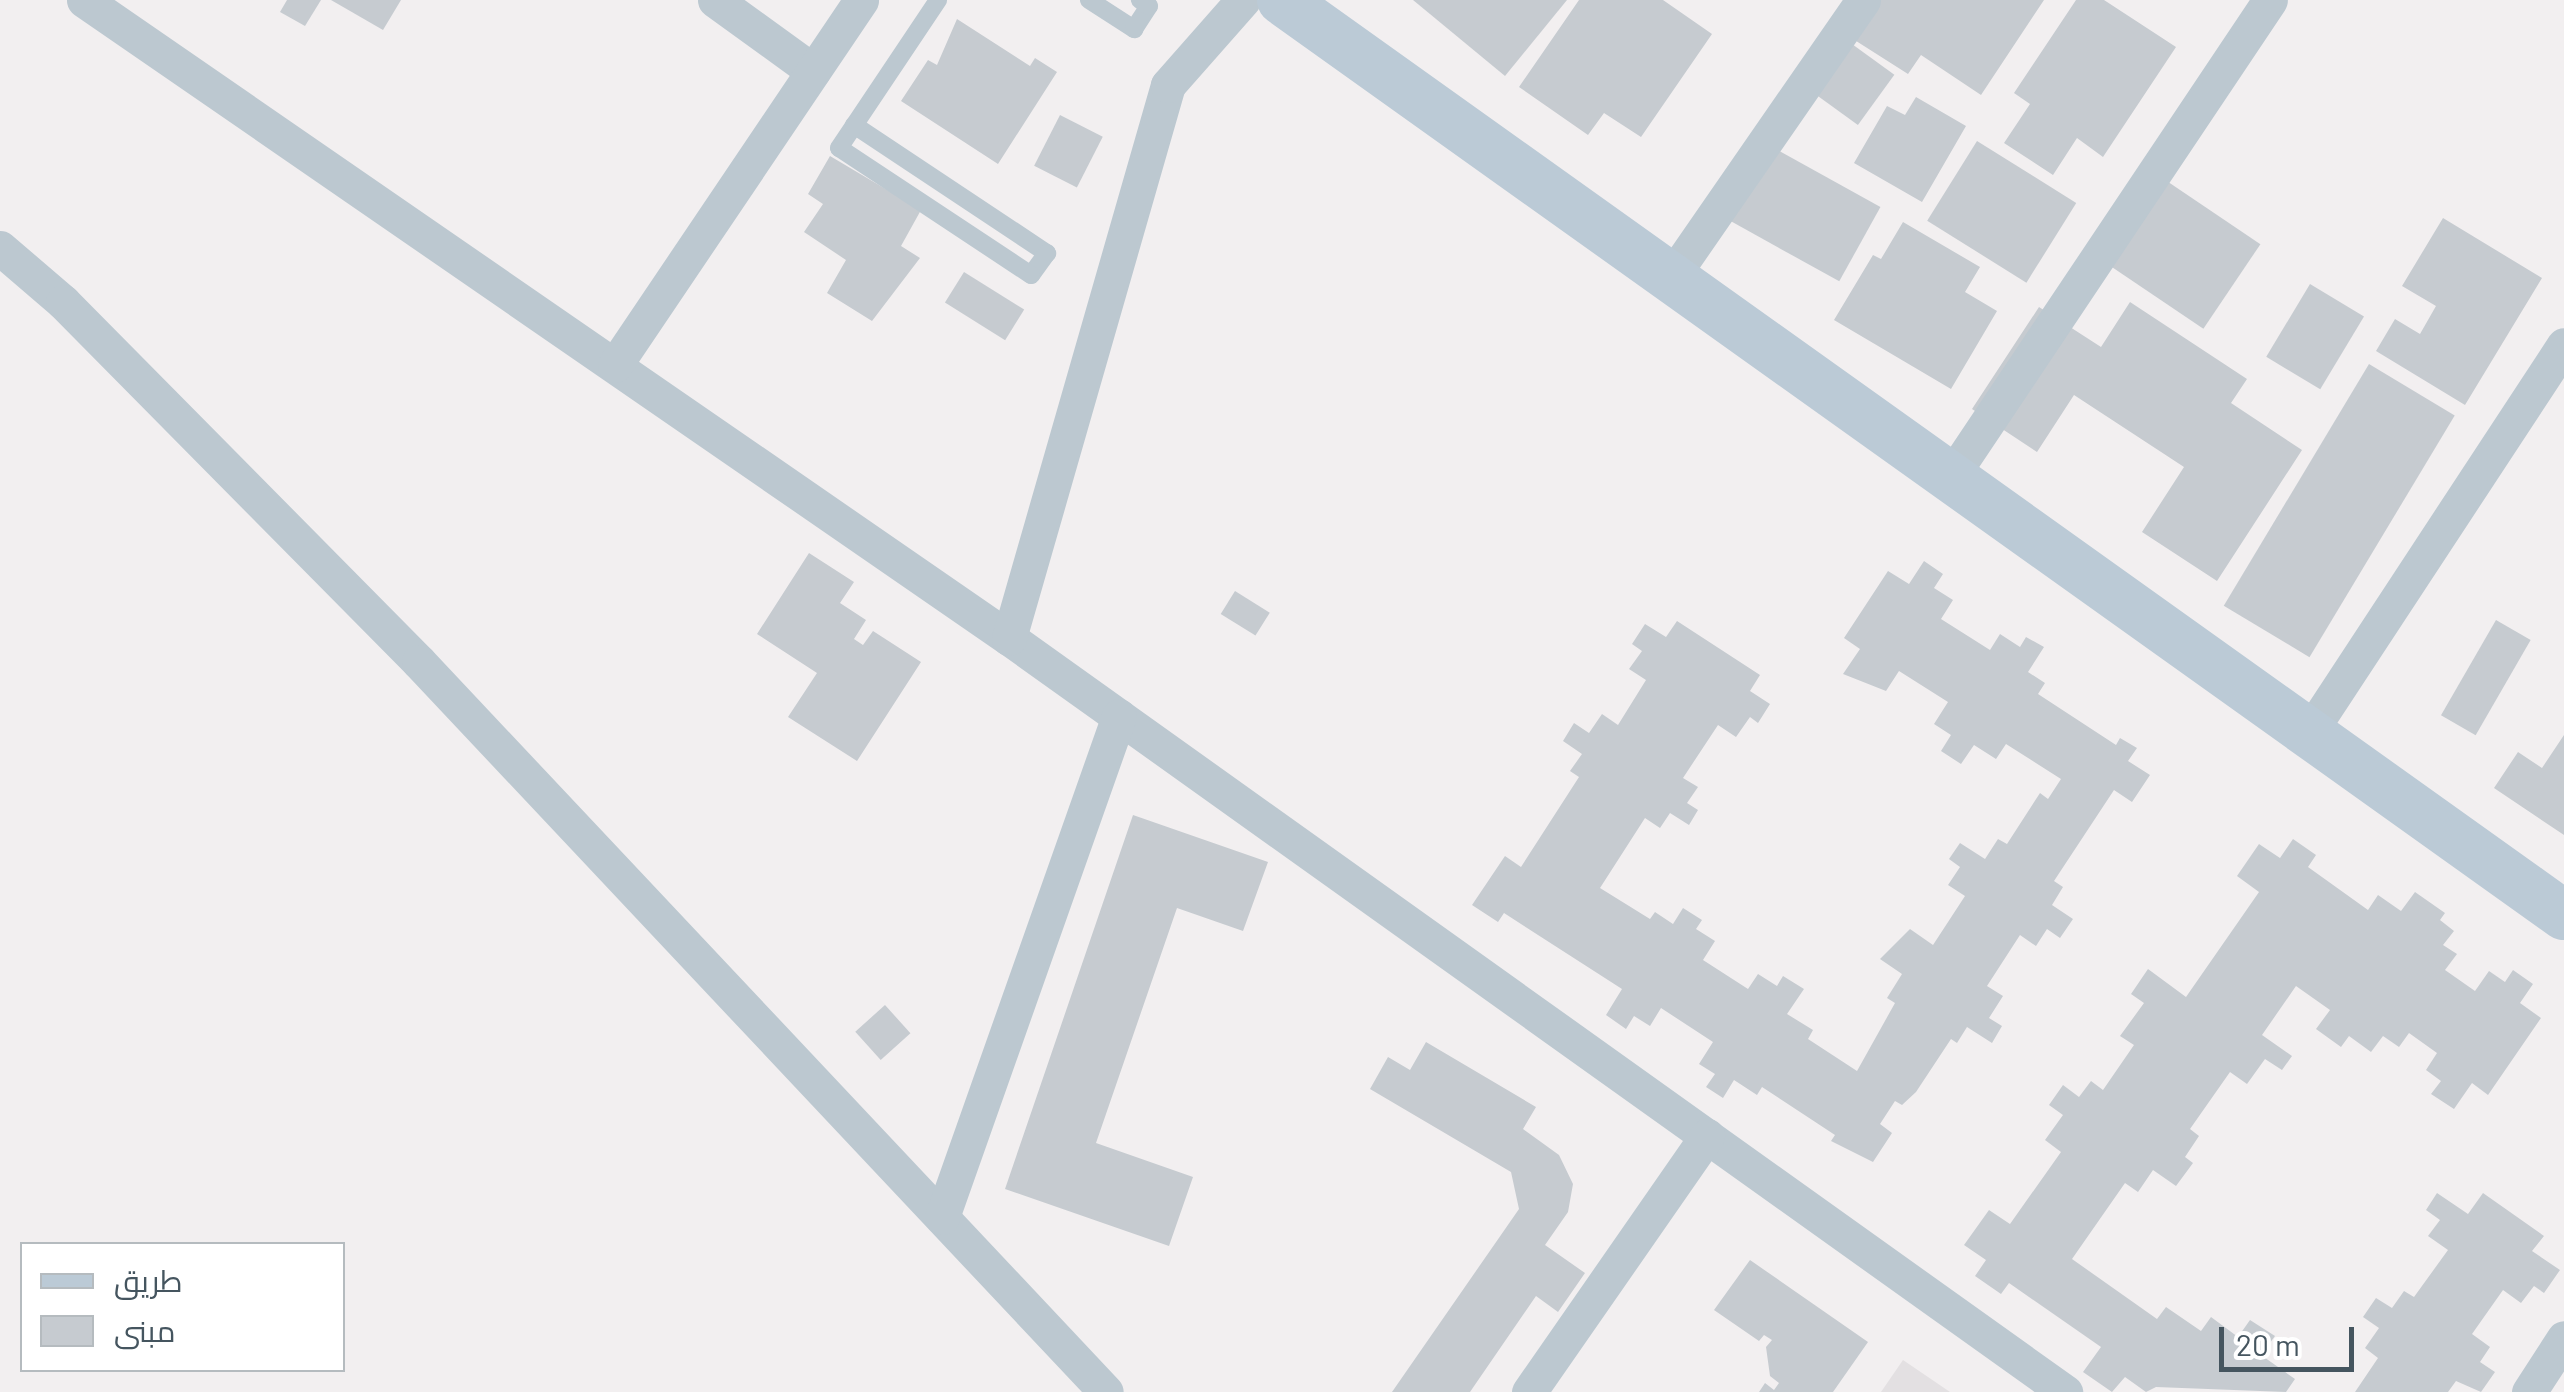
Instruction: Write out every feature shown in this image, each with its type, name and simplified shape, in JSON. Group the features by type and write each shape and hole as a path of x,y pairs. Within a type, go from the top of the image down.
{"street":[{"path":"84,0 1010,638 2065,1392"},
{"path":"715,0 813,70"},
{"path":"615,365 861,0"},
{"path":"1010,638 1168,85 1243,0"},
{"path":"1282,0 2564,915"},
{"path":"1670,280 1863,0"},
{"path":"1950,478 2270,0"},
{"path":"0,248 63,302 419,662 1106,1392"},
{"path":"2309,733 2564,344"},
{"path":"942,1217 1119,716"},
{"path":"1529,1392 1707,1136"},
{"path":"2529,1392 2564,1338"}],"lane":[{"path":"854,125 1047,253 1031,275 839,148 854,125 938,0"},
{"path":"1089,0 1134,29 1149,6 1140,0"}],"shaded area":[{"path":"1903,1360 1950,1392 1881,1392"}],"building":[{"path":"287,0 321,0 305,26 280,12"},
{"path":"331,0 401,0 383,30"},
{"path":"1413,0 1567,0 1505,76"},
{"path":"1579,0 1663,0 1712,34 1641,137 1604,113 1588,135 1519,87"},
{"path":"1863,0 2044,0 1981,95 1921,55 1908,74 1842,32"},
{"path":"2076,0 2104,0 2176,47 2103,157 2077,138 2053,175 2004,143 2030,104 2014,93"},
{"path":"957,19 1030,66 1035,58 1057,72 998,164 901,101 928,60 937,65"},
{"path":"1845,39 1894,75 1858,125 1809,89"},
{"path":"1916,97 1966,126 1922,202 1854,163 1887,106 1905,115"},
{"path":"1060,115 1103,137 1077,188 1034,166"},
{"path":"1977,141 2076,203 2026,283 1927,221"},
{"path":"1765,143 1880,207 1839,281 1724,217"},
{"path":"830,156 921,210 901,246 920,258 872,321 827,293 846,260 804,232 823,204 808,194"},
{"path":"2146,167 2260,244 2203,329 2089,252"},
{"path":"2443,218 2542,278 2465,405 2376,351 2395,319 2420,334 2436,306 2402,286"},
{"path":"1903,222 1980,267 1965,292 1997,311 1951,389 1834,320 1873,255 1881,259"},
{"path":"964,272 1024,310 1005,340 945,303"},
{"path":"2310,284 2364,316 2320,389 2266,357"},
{"path":"2130,302 2247,379 2231,403 2302,450 2217,581 2142,532 2184,467 2074,395 2037,452 1972,409 2039,307 2101,347"},
{"path":"2369,364 2455,416 2309,657 2224,606"},
{"path":"809,553 854,582 840,603 866,620 854,639 863,645 873,631 921,662 857,761 788,717 817,673 757,634"},
{"path":"1924,561 1943,574 1934,588 1953,600 1941,619 1990,650 2000,634 2020,647 2026,637 2044,647 2028,672 2045,683 2038,694 2116,745 2120,738 2137,748 2128,761 2150,775 2132,802 2114,790 2054,881 2063,887 2052,905 2073,919 2060,938 2047,929 2036,946 2020,935 1987,986 2003,996 1989,1018 2002,1026 1992,1043 1967,1027 1957,1043 1951,1039 1916,1092 1902,1105 1895,1101 1880,1124 1892,1133 1873,1162 1831,1141 1835,1135 1762,1087 1757,1095 1734,1080 1723,1098 1706,1087 1715,1074 1699,1064 1713,1042 1661,1008 1650,1026 1634,1016 1626,1029 1606,1015 1622,989 1504,913 1498,922 1472,905 1505,856 1521,867 1579,777 1570,771 1582,754 1563,741 1574,723 1589,733 1602,714 1618,725 1646,680 1629,669 1642,651 1632,644 1645,624 1666,637 1677,621 1760,675 1750,691 1770,704 1758,723 1750,717 1736,737 1718,725 1683,778 1698,787 1687,803 1698,810 1689,825 1670,813 1660,828 1645,818 1600,888 1650,919 1655,912 1673,924 1683,908 1702,920 1696,929 1715,941 1703,960 1748,989 1758,974 1777,986 1783,976 1804,989 1787,1014 1813,1030 1808,1039 1857,1071 1895,1003 1887,998 1902,974 1880,959 1910,929 1933,945 1965,896 1948,885 1960,867 1949,859 1960,843 1985,859 1998,839 2007,844 2040,793 2048,799 2061,779 2006,744 1996,759 1974,745 1961,764 1941,751 1951,735 1934,724 1948,702 1899,671 1886,691 1843,674 1860,649 1844,638 1888,571 1909,584"},
{"path":"1235,591 1270,613 1255,636 1221,614"},
{"path":"2496,620 2531,640 2476,735 2441,715"},
{"path":"2564,735 2564,835 2494,788 2518,752 2542,768"},
{"path":"1133,815 1268,862 1243,931 1177,908 1096,1143 1193,1177 1169,1246 1005,1189"},
{"path":"2293,839 2316,855 2308,867 2368,910 2378,895 2401,911 2415,892 2445,913 2440,920 2454,931 2443,945 2457,954 2445,970 2475,991 2489,971 2505,982 2513,970 2533,984 2520,1003 2541,1018 2488,1095 2472,1083 2454,1109 2431,1094 2441,1081 2426,1070 2437,1053 2409,1033 2399,1047 2383,1036 2371,1052 2349,1036 2341,1047 2316,1029 2330,1010 2296,986 2262,1035 2292,1056 2282,1070 2265,1059 2247,1084 2230,1072 2190,1129 2199,1136 2185,1157 2193,1163 2176,1186 2153,1170 2138,1192 2125,1183 2072,1259 2157,1319 2166,1307 2201,1331 2211,1317 2238,1337 2250,1320 2275,1336 2261,1355 2295,1379 2286,1392 2156,1387 2146,1392 2125,1377 2112,1392 2083,1372 2101,1347 2009,1283 2001,1294 1975,1276 1986,1260 1964,1245 1989,1210 2010,1224 2061,1152 2045,1140 2063,1115 2049,1105 2063,1085 2079,1097 2091,1081 2103,1090 2134,1045 2120,1036 2144,1003 2131,994 2148,969 2186,997 2259,892 2237,876 2259,844 2280,858"},
{"path":"885,1005 910,1033 881,1060 855,1032"},
{"path":"1426,1042 1536,1107 1523,1129 1559,1155 1573,1184 1568,1212 1545,1245 1585,1273 1558,1312 1536,1296 1470,1392 1392,1392 1519,1209 1511,1172 1370,1089 1388,1057 1410,1070"},
{"path":"2437,1193 2468,1214 2483,1193 2544,1236 2532,1251 2560,1270 2544,1293 2534,1286 2521,1303 2503,1290 2472,1334 2490,1347 2480,1362 2495,1372 2481,1392 2456,1381 2448,1392 2355,1392 2378,1358 2365,1348 2379,1328 2363,1317 2376,1298 2392,1308 2404,1291 2414,1297 2448,1250 2428,1236 2440,1220 2426,1210"},
{"path":"1750,1260 1868,1342 1833,1392 1759,1392 1765,1383 1774,1390 1779,1383 1770,1376 1766,1347 1772,1340 1764,1335 1759,1341 1714,1310"}]}
